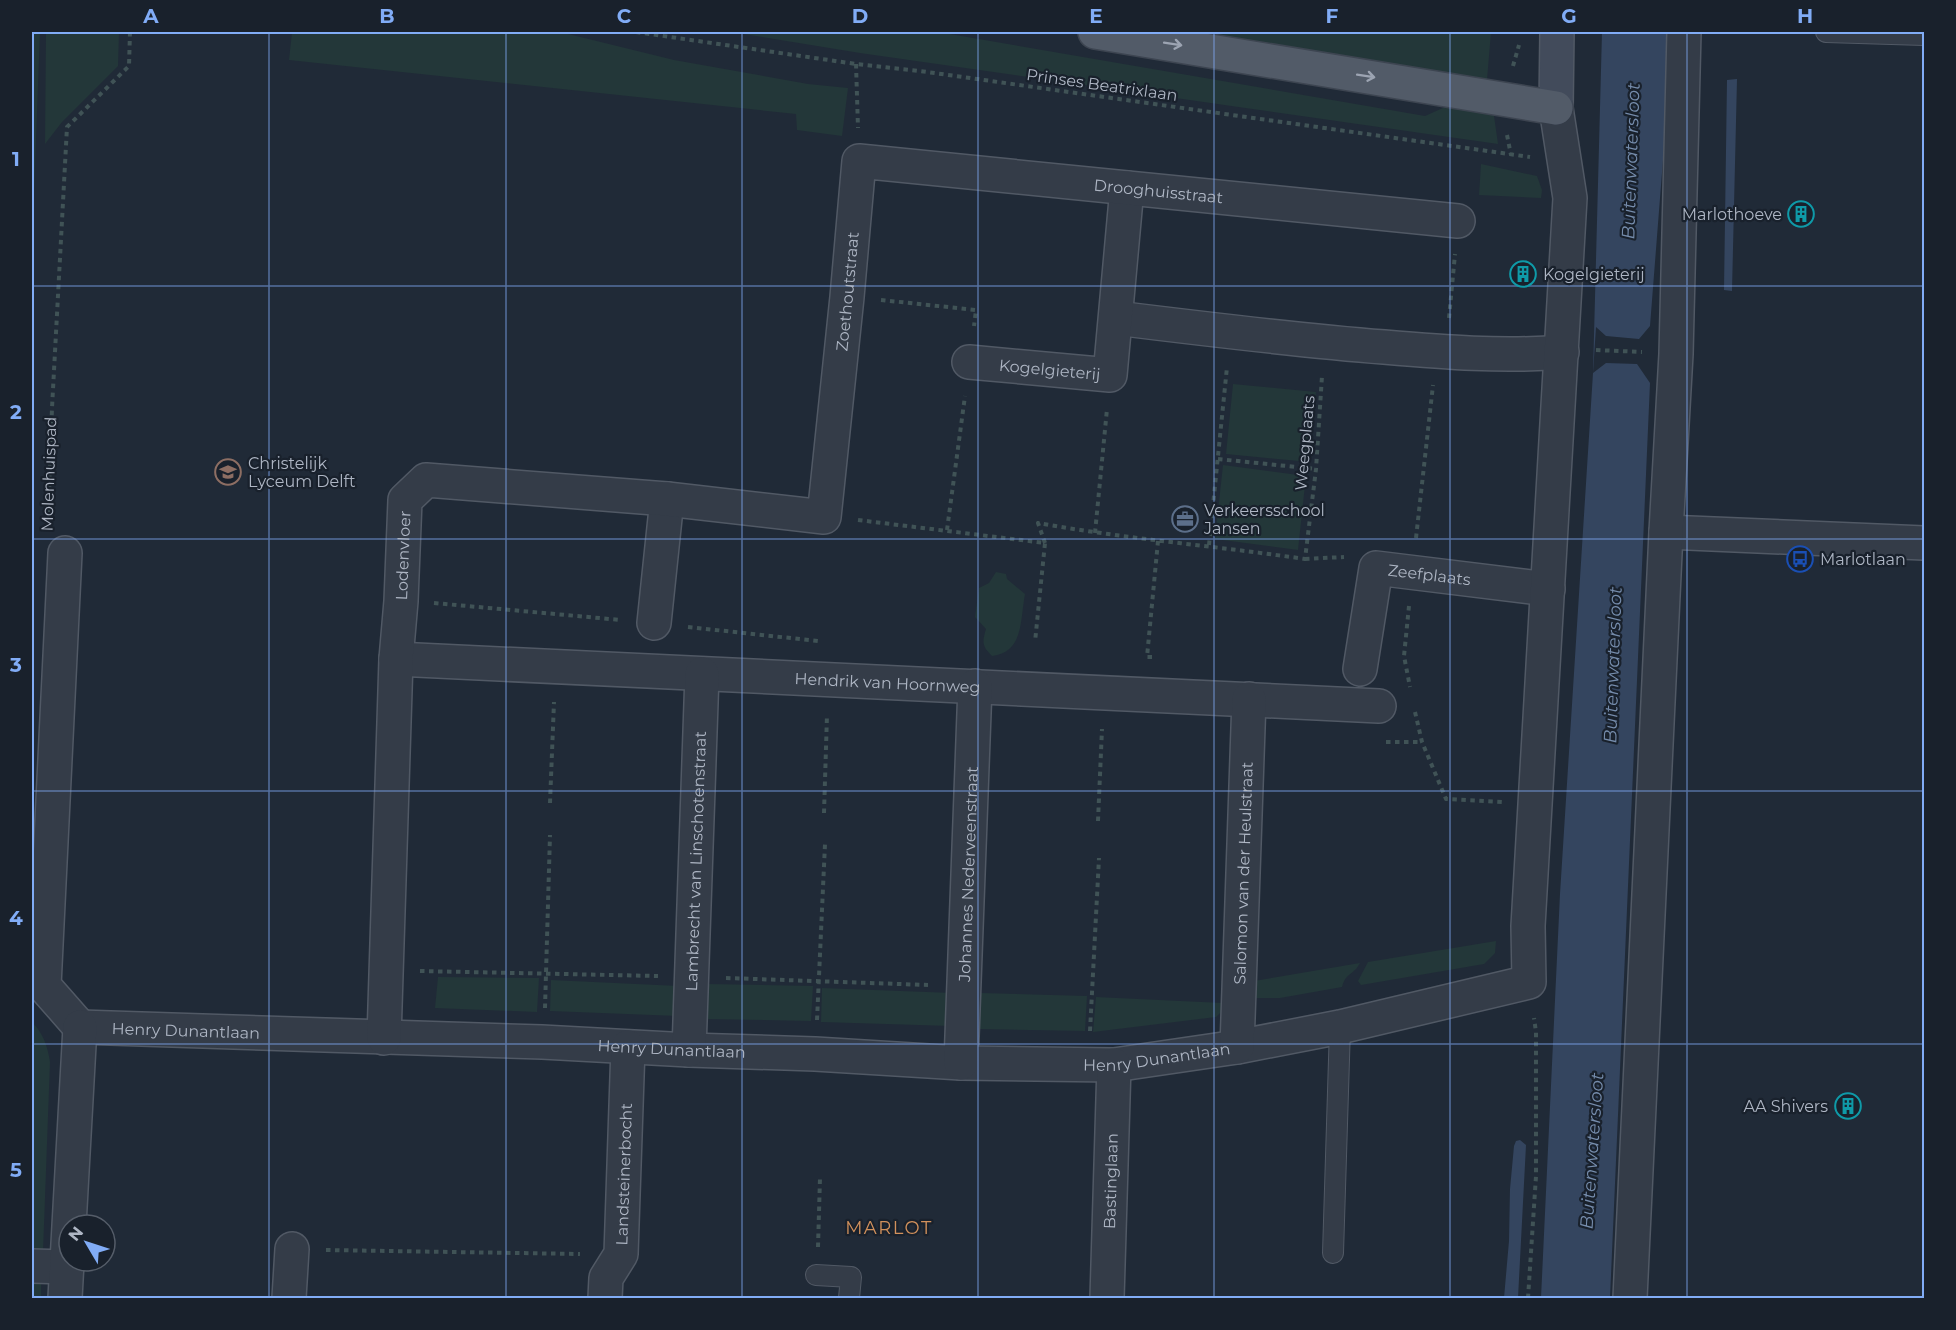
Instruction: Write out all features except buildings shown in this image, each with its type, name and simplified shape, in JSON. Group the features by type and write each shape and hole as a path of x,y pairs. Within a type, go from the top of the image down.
{"main road":[{"path":"1095,32 1556,108"}],"street":[{"path":"1529,982 1528,926 1548,589 1575,351 1570,198 1556,108 1557,32"},
{"path":"1630,1299 1676,354 1684,32"},
{"name":"Drooghuisstraat","path":"859,161 1458,221"},
{"name":"Zoethoutstraat","path":"824,517 859,161"},
{"name":"Kogelgieterij","path":"969,362 1110,375 1127,188"},
{"path":"1116,318 1230,333 1441,352 1526,355 1575,351"},
{"name":"Lodenvloer","path":"384,1038 396,659 405,500 426,480 668,500 824,517"},
{"path":"654,623 668,500"},
{"path":"1666,532 1924,543"},
{"name":"Molenhuispad","path":"65,553 38,986 80,1027"},
{"name":"Zeefplaats","path":"1360,669 1376,568 1548,589"},
{"name":"Hendrik van Hoornweg","path":"396,659 1379,706"},
{"name":"Lambrecht van Linschotenstraat","path":"690,1050 702,674"},
{"name":"Johannes Nederveenstraat","path":"961,1063 975,686"},
{"name":"Salomon van der Heulstraat","path":"1237,1047 1249,699"},
{"name":"Henry Dunantlaan","path":"80,1027 542,1042 961,1063 1101,1065 1237,1047 1340,1027 1529,982"},
{"path":"70,1213 80,1027"},
{"name":"Landsteinerbocht","path":"605,1299 606,1278 621,1254 628,1047"},
{"name":"Bastinglaan","path":"1101,1065 1107,1299"},
{"path":"289,1299 292,1249"},
{"path":"32,1266 57,1267"},
{"path":"65,1299 67,1273"}],"lane":[{"path":"1826,32 1924,35"},
{"path":"1333,1253 1340,1027"},
{"path":"816,1275 851,1277 849,1299"}],"path":[{"name":"Molenhuispad","path":"65,553 47,542 51,408 67,127 129,66 130,32"},
{"name":"Prinses Beatrixlaan","path":"636,32 1564,162"},
{"path":"856,64 859,161"},
{"path":"1410,688 1404,656 1458,221"},
{"path":"1035,642 1045,543 1038,523 1095,533 1209,545 1230,333"},
{"name":"Weegplaats","path":"1209,545 1305,559 1316,469 1324,342"},
{"path":"1575,351 1645,352"},
{"path":"1095,533 1110,375"},
{"path":"1218,459 1316,469"},
{"path":"824,517 1045,543"},
{"path":"1158,541 1146,657 1158,658"},
{"path":"401,601 446,603 820,641"},
{"path":"550,803 556,666"},
{"path":"824,813 829,679"},
{"path":"1098,821 1103,692"},
{"path":"1415,710 1422,742 1446,799 1535,805"},
{"path":"545,1016 550,835"},
{"path":"815,1054 825,844"},
{"path":"1099,858 1101,1065"},
{"path":"1528,1299 1536,1176 1536,1044 1529,982"},
{"path":"816,1275 820,1178"},
{"path":"292,1249 621,1254"}],"green space":[{"path":"32,32 40,32 32,248"},
{"path":"46,32 119,32 118,66 62,122 45,144"},
{"path":"292,32 560,32 674,60 808,84 848,88 842,136 797,130 796,114 289,60"},
{"path":"731,32 938,32 1425,116 1454,103 1493,109 1498,144 860,53"},
{"path":"1147,32 1491,32 1487,80 1204,42"},
{"path":"1481,164 1537,176 1542,190 1541,198 1479,195"},
{"path":"1233,384 1316,392 1309,462 1226,454"},
{"path":"1223,465 1306,476 1298,550 1215,539"},
{"path":"996,572 1006,574 1007,579 1025,594 1021,624 1015,641 1010,648 992,656 984,644 986,629 975,617 979,588 989,583"},
{"path":"1496,941 1495,953 1484,964 1361,985 1358,981 1368,962"},
{"path":"1360,963 1342,987 1280,998 1253,998 1254,981"},
{"path":"438,977 539,978 537,1012 435,1008"},
{"path":"551,980 679,986 678,1016 550,1011"},
{"path":"707,984 813,986 811,1021 705,1019"},
{"path":"822,988 953,993 951,1026 821,1022"},
{"path":"980,993 1087,996 1085,1031 978,1029"},
{"path":"1096,997 1223,1003 1222,1011 1216,1017 1093,1032"},
{"path":"32,1022 44,1040 50,1062 43,1252 32,1251"},
{"path":"32,1283 41,1283 41,1298 32,1298"}],"water":[{"name":"Buitenwatersloot","path":"1602,32 1673,32 1650,326 1650,383 1610,1298 1541,1298 1560,894 1593,373"},
{"path":"1737,79 1732,291 1724,290 1727,80"},
{"path":"1520,1140 1526,1145 1518,1298 1504,1298 1514,1146 1516,1141"}],"pier":[{"path":"1650,326 1650,383 1637,364 1606,363 1593,373 1596,327 1606,336 1639,339"}],"place":[{"name":"Marlothoeve","path":"1801,214"},
{"name":"Kogelgieterij","path":"1523,274"},
{"name":"Christelijk Lyceum Delft","path":"228,472"},
{"name":"Verkeersschool Jansen","path":"1185,519"},
{"name":"Marlotlaan","path":"1800,559"},
{"name":"AA Shivers","path":"1848,1106"}],"district":[{"name":"MARLOT","path":"889,1228"}]}
